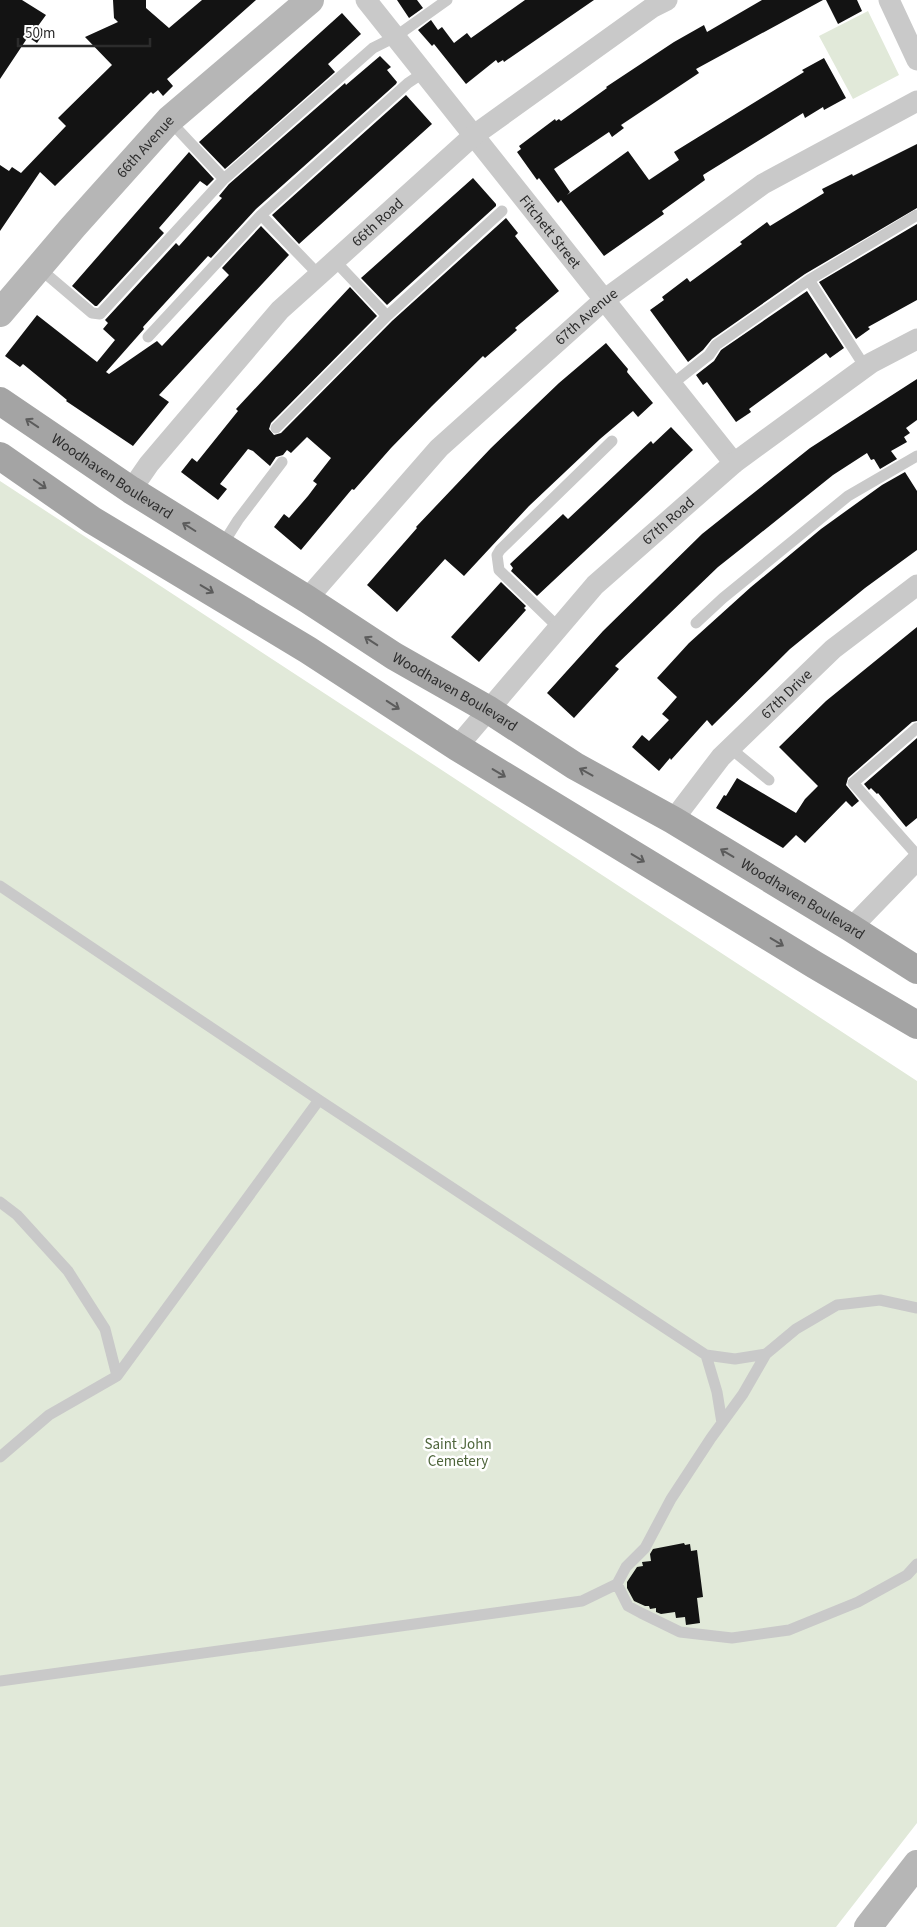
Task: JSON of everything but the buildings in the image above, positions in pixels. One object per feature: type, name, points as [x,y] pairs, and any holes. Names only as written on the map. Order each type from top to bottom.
[{"type":"main road","name":"Woodhaven Boulevard","points":[[0,401],[131,490],[307,598],[394,656],[489,710],[575,766],[673,820],[917,970]]},
{"type":"main road","points":[[0,456],[92,520],[308,650],[458,748],[917,1025]]},
{"type":"street","name":"66th Avenue","points":[[0,313],[73,227],[169,120],[310,0]]},
{"type":"street","name":"Fitchett Street","points":[[366,0],[734,464]]},
{"type":"street","name":"66th Road","points":[[131,490],[150,464],[280,310],[473,136],[653,7],[666,0]]},
{"type":"street","points":[[890,0],[917,60]]},
{"type":"street","name":"67th Avenue","points":[[307,598],[438,448],[604,300],[763,184],[917,101]]},
{"type":"street","name":"67th Road","points":[[458,748],[595,585],[734,464],[866,367],[917,339]]},
{"type":"street","name":"67th Drive","points":[[673,820],[721,756],[833,649],[917,585]]},
{"type":"street","points":[[851,928],[917,860]]},
{"type":"street","points":[[868,1927],[917,1864]]},
{"type":"lane","points":[[39,268],[92,313],[100,314],[224,179],[373,48],[395,37],[447,0]]},
{"type":"lane","points":[[148,337],[261,215],[408,84],[423,73]]},
{"type":"lane","points":[[169,120],[224,179]]},
{"type":"lane","points":[[276,428],[387,316],[502,211]]},
{"type":"lane","points":[[261,215],[319,275]]},
{"type":"lane","points":[[671,384],[709,355],[716,345],[809,280],[917,215]]},
{"type":"lane","points":[[335,261],[387,316]]},
{"type":"lane","points":[[809,280],[866,367]]},
{"type":"lane","points":[[559,628],[499,570],[497,555],[612,441]]},
{"type":"lane","points":[[696,623],[723,598],[848,496],[917,456]]},
{"type":"lane","points":[[221,546],[238,520],[282,462]]},
{"type":"lane","points":[[917,728],[853,783],[917,855]]},
{"type":"lane","points":[[730,748],[769,780]]},
{"type":"lane","points":[[0,886],[318,1100],[706,1355],[735,1359],[766,1354]]},
{"type":"lane","points":[[0,1458],[49,1415],[117,1376],[318,1100]]},
{"type":"lane","points":[[0,1202],[17,1215],[68,1271],[105,1329],[117,1376]]},
{"type":"lane","points":[[0,1681],[582,1601],[617,1584],[626,1567],[645,1548],[671,1498],[743,1394],[766,1354],[796,1329],[837,1305],[880,1300],[917,1308]]},
{"type":"lane","points":[[706,1355],[717,1392],[722,1422]]},
{"type":"lane","points":[[617,1584],[628,1606],[641,1614],[680,1632],[732,1638],[789,1630],[858,1602],[907,1575],[917,1564]]},
{"type":"green space","points":[[868,11],[899,75],[853,99],[819,36]]},
{"type":"green space","name":"Saint John Cemetery","points":[[0,481],[917,1081],[917,1823],[836,1927],[0,1927]]}]
